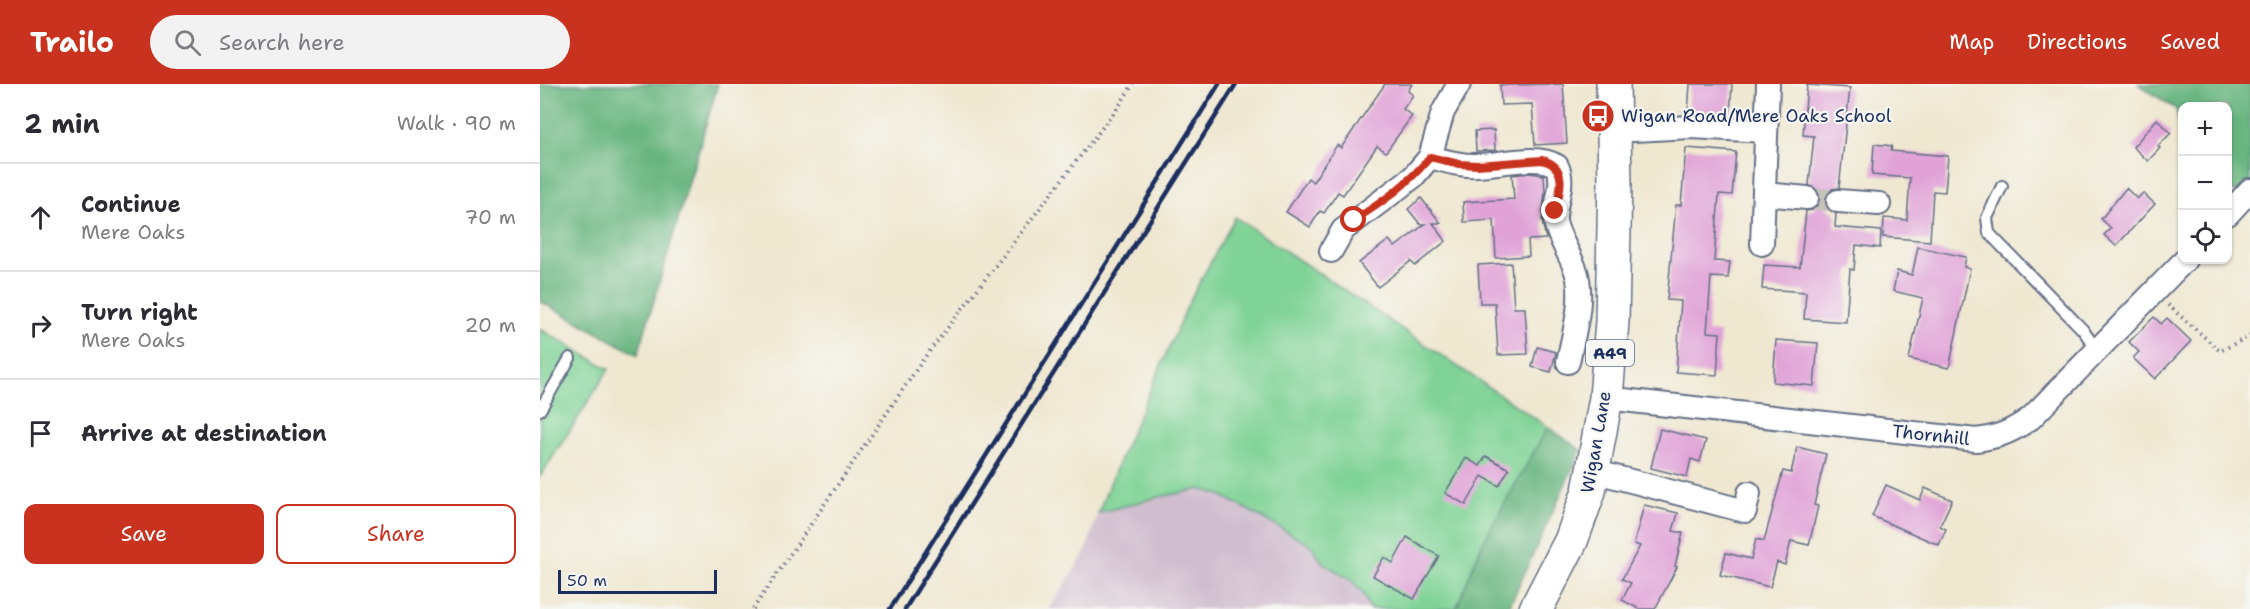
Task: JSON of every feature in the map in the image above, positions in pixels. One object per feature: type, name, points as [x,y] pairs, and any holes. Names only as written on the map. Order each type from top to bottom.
[{"type":"highway","name":"Wigan Lane","points":[[1536,609],[1571,541],[1589,490],[1606,398],[1612,309],[1615,130],[1613,84]]},
{"type":"street","points":[[1331,251],[1343,230],[1406,183],[1430,157],[1443,112],[1459,84]]},
{"type":"street","points":[[1762,244],[1768,84]]},
{"type":"street","points":[[1615,130],[1691,127],[1766,131]]},
{"type":"street","points":[[1430,157],[1459,164],[1477,165],[1542,160],[1557,166],[1560,172],[1560,183],[1555,211],[1556,228],[1577,274],[1578,289],[1577,314],[1568,362]]},
{"type":"street","points":[[2232,210],[2250,190]]},
{"type":"street","points":[[1764,194],[1807,198]]},
{"type":"street","points":[[1838,201],[1879,204]]},
{"type":"street","name":"Thornhill","points":[[1606,398],[1976,440],[1994,437],[2011,432],[2031,418],[2182,264]]},
{"type":"street","points":[[1593,471],[1745,511],[1749,492]]},
{"type":"lane","points":[[2002,186],[1987,218],[1989,233],[2083,330],[2097,350]]},
{"type":"lane","points":[[540,410],[570,358]]},
{"type":"path","points":[[753,609],[925,357],[1113,114],[1132,84]]},
{"type":"path","points":[[2154,292],[2220,351],[2250,336]]},
{"type":"shaded area","points":[[1200,489],[1221,495],[1311,545],[1322,562],[1352,581],[1363,594],[1370,609],[1049,609],[1086,551],[1098,513]]},
{"type":"green space","points":[[540,84],[718,84],[638,355],[540,301]]},
{"type":"green space","points":[[2138,84],[2250,84],[2250,200],[2232,190],[2232,102],[2178,102],[2178,117],[2176,109]]},
{"type":"green space","points":[[1235,217],[1548,427],[1483,542],[1456,609],[1370,609],[1363,594],[1352,581],[1322,562],[1311,545],[1221,495],[1200,489],[1098,513],[1189,302]]},
{"type":"green space","points":[[540,329],[609,369],[540,477]]},
{"type":"green space","points":[[1548,427],[1581,450],[1508,609],[1456,609],[1483,542]]},
{"type":"building","points":[[1385,84],[1412,84],[1408,91],[1413,95],[1403,109],[1412,116],[1386,152],[1377,146],[1343,195],[1338,192],[1324,213],[1320,211],[1310,227],[1286,212],[1308,178],[1313,182],[1337,145],[1341,148]]},
{"type":"building","points":[[1563,84],[1567,143],[1535,145],[1532,104],[1501,105],[1500,85]]},
{"type":"building","points":[[1690,84],[1732,84],[1730,116],[1688,114]]},
{"type":"building","points":[[1807,85],[1850,88],[1839,188],[1832,189],[1825,199],[1826,207],[1836,214],[1835,227],[1881,231],[1880,248],[1856,245],[1854,270],[1850,269],[1846,322],[1804,319],[1806,292],[1762,289],[1764,265],[1800,267],[1806,211],[1813,210],[1820,200],[1819,192],[1809,185],[1814,136],[1803,135]]},
{"type":"building","points":[[2157,119],[2171,133],[2148,161],[2133,147]]},
{"type":"building","points":[[1494,130],[1495,150],[1476,151],[1475,131]]},
{"type":"building","points":[[1874,144],[1892,146],[1891,151],[1948,156],[1945,192],[1933,191],[1930,241],[1883,237],[1884,218],[1907,220],[1910,178],[1872,175]]},
{"type":"building","points":[[1686,148],[1736,152],[1732,195],[1719,194],[1714,261],[1730,262],[1728,278],[1711,277],[1707,332],[1720,333],[1717,375],[1676,372],[1681,301],[1667,300],[1676,205],[1681,205]]},
{"type":"building","points":[[1529,173],[1544,175],[1542,220],[1546,239],[1528,240],[1529,256],[1496,258],[1494,220],[1464,222],[1463,202],[1514,199],[1512,175]]},
{"type":"building","points":[[2126,188],[2137,199],[2143,193],[2155,204],[2116,246],[2104,235],[2111,228],[2101,219]]},
{"type":"building","points":[[1421,198],[1441,223],[1433,223],[1446,241],[1415,266],[1411,261],[1378,287],[1359,263],[1389,240],[1395,247],[1425,224],[1420,224],[1408,209]]},
{"type":"building","points":[[1918,247],[1966,257],[1964,267],[1970,269],[1949,368],[1909,359],[1923,298],[1893,291],[1897,271],[1912,275]]},
{"type":"building","points":[[1511,263],[1514,308],[1525,308],[1528,354],[1498,355],[1495,303],[1480,303],[1478,265]]},
{"type":"building","points":[[2154,317],[2161,324],[2167,318],[2191,341],[2155,379],[2133,358],[2139,352],[2129,342]]},
{"type":"building","points":[[1776,340],[1818,343],[1814,386],[1773,382]]},
{"type":"building","points":[[1537,347],[1556,352],[1551,372],[1532,367]]},
{"type":"building","points":[[1660,429],[1706,440],[1700,462],[1691,459],[1687,477],[1651,468]]},
{"type":"building","points":[[1797,447],[1826,454],[1814,505],[1818,506],[1809,545],[1791,541],[1785,565],[1777,562],[1770,587],[1720,575],[1726,553],[1751,559],[1756,539],[1764,541],[1783,471],[1791,473]]},
{"type":"building","points":[[1486,456],[1509,469],[1499,486],[1482,476],[1466,505],[1445,493],[1466,458],[1480,466]]},
{"type":"building","points":[[1886,485],[1920,500],[1925,488],[1952,500],[1940,526],[1946,529],[1939,545],[1872,516]]},
{"type":"building","points":[[1644,505],[1678,513],[1673,531],[1683,533],[1675,566],[1677,567],[1655,609],[1639,609],[1622,600],[1631,583],[1622,579],[1640,546],[1634,544]]},
{"type":"building","points":[[1407,537],[1439,556],[1414,599],[1373,576],[1384,557],[1393,563]]},
{"type":"tunnel","points":[[1807,198],[1838,201]]},
{"type":"railway","points":[[890,609],[1219,84]]},
{"type":"railway","points":[[905,609],[1236,84]]},
{"type":"place","name":"Wigan Road/Mere Oaks School","points":[[1598,116]]},
{"type":"route","points":[[1354,220],[1392,195],[1413,177],[1430,157],[1459,164],[1477,165],[1542,160],[1550,162],[1557,166],[1560,172],[1555,211]]}]
